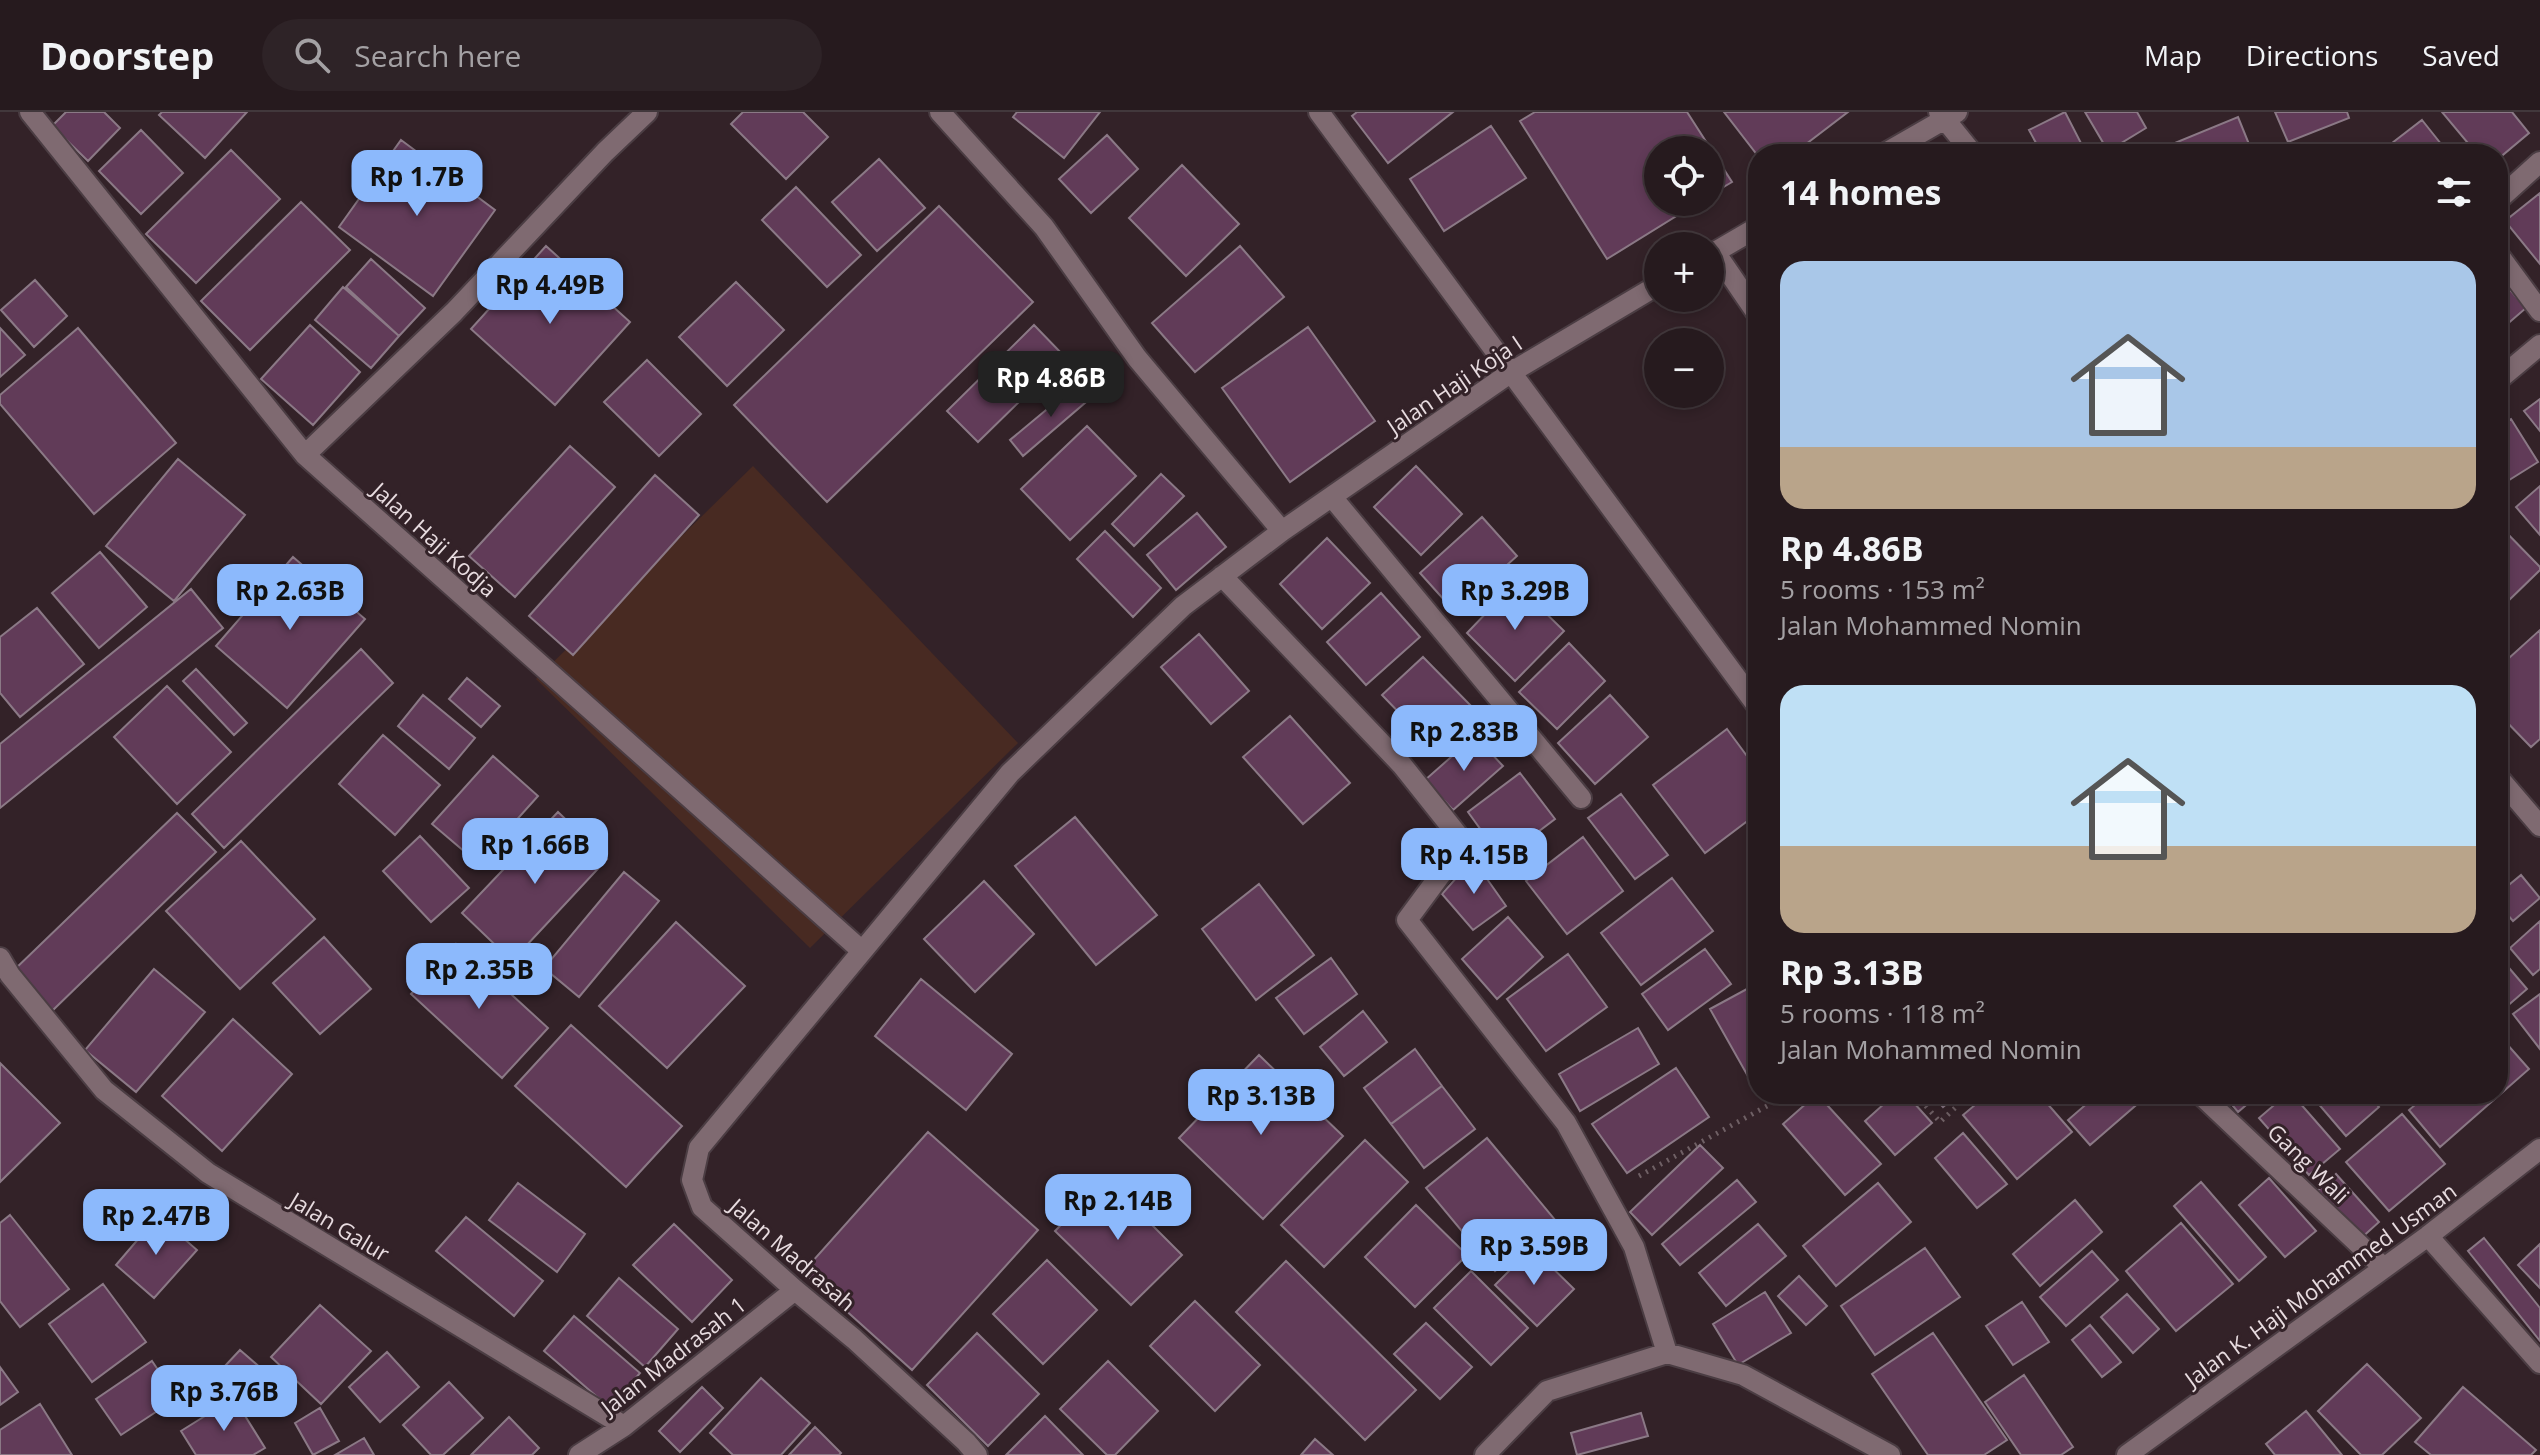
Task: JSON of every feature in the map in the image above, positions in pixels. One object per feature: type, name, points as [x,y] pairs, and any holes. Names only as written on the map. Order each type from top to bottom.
[{"type":"street","name":"Jalan Haji Kodja","points":[[30,112],[305,455],[862,951]]},
{"type":"street","points":[[305,455],[454,312],[605,152],[647,112]]},
{"type":"street","points":[[940,112],[1044,227],[1137,358],[1282,531]]},
{"type":"street","points":[[1319,112],[1748,694]]},
{"type":"street","points":[[1900,144],[1947,114],[1966,144]]},
{"type":"street","points":[[2508,191],[2540,162]]},
{"type":"street","points":[[1724,246],[1748,233]]},
{"type":"street","points":[[2508,268],[2540,311]]},
{"type":"street","points":[[1724,269],[1748,302]]},
{"type":"street","name":"Jalan Haji Koja I","points":[[1222,576],[1510,373],[1644,293]]},
{"type":"street","points":[[2508,372],[2540,345]]},
{"type":"street","points":[[1332,497],[1581,798]]},
{"type":"street","points":[[1222,576],[1402,765],[1464,843],[1407,920],[1566,1123],[1634,1247],[1667,1353]]},
{"type":"street","name":"Jalan Madrasah","points":[[977,1455],[854,1339],[702,1207],[692,1180],[699,1148],[1010,773],[1183,606],[1222,576]]},
{"type":"street","points":[[2508,789],[2540,826]]},
{"type":"street","name":"Jalan Galur","points":[[3,972],[104,1090],[208,1173],[624,1426]]},
{"type":"street","name":"Gang Wali","points":[[2211,1104],[2384,1268]]},
{"type":"street","name":"Jalan K. Haji Mohammed Usman","points":[[2127,1455],[2428,1236],[2540,1149]]},
{"type":"street","points":[[2428,1236],[2540,1363]]},
{"type":"street","name":"Jalan Madrasah 1","points":[[579,1455],[624,1426],[795,1290]]},
{"type":"street","points":[[1485,1455],[1547,1391],[1667,1353],[1743,1375],[1890,1455]]},
{"type":"path","points":[[1605,1195],[1771,1104]]},
{"type":"path","points":[[1924,1104],[1940,1122],[1959,1104]]},
{"type":"shaded area","points":[[753,466],[1018,743],[810,948],[536,679]]},
{"type":"building","points":[[66,112],[104,112],[120,128],[88,161],[52,126]]},
{"type":"building","points":[[162,112],[247,112],[205,158],[159,115]]},
{"type":"building","points":[[743,112],[803,112],[828,137],[786,179],[731,124]]},
{"type":"building","points":[[1017,112],[1100,112],[1064,158],[1013,117]]},
{"type":"building","points":[[1357,112],[1453,112],[1388,163],[1352,116]]},
{"type":"building","points":[[1535,112],[1687,112],[1702,136],[1644,136],[1644,216],[1676,216],[1651,232],[1644,232],[1644,236],[1607,259],[1520,121]]},
{"type":"building","points":[[1724,112],[1848,112],[1806,144],[1749,144]]},
{"type":"building","points":[[2065,112],[2081,144],[2037,144],[2029,130]]},
{"type":"building","points":[[2085,112],[2137,112],[2146,128],[2120,144],[2104,144]]},
{"type":"building","points":[[2275,112],[2347,112],[2349,118],[2288,142]]},
{"type":"building","points":[[2442,112],[2512,112],[2529,133],[2508,151],[2508,144],[2469,144]]},
{"type":"building","points":[[2238,117],[2249,144],[2172,144]]},
{"type":"building","points":[[2422,120],[2441,144],[2391,144]]},
{"type":"building","points":[[1491,126],[1526,178],[1444,231],[1410,179]]},
{"type":"building","points":[[141,130],[183,173],[141,214],[99,171]]},
{"type":"building","points":[[1107,135],[1138,169],[1091,213],[1059,179]]},
{"type":"building","points":[[401,140],[495,210],[433,296],[339,227]]},
{"type":"building","points":[[231,150],[280,199],[196,283],[146,234]]},
{"type":"building","points":[[879,159],[925,208],[877,251],[832,202]]},
{"type":"building","points":[[1182,165],[1239,224],[1186,276],[1129,218]]},
{"type":"building","points":[[1724,170],[1732,182],[1724,187]]},
{"type":"building","points":[[796,187],[861,255],[827,287],[762,220]]},
{"type":"building","points":[[2540,193],[2540,264],[2508,225],[2508,219]]},
{"type":"building","points":[[301,202],[350,250],[250,350],[201,301]]},
{"type":"building","points":[[939,206],[1033,302],[827,502],[734,405]]},
{"type":"building","points":[[546,246],[630,322],[555,405],[471,329]]},
{"type":"building","points":[[1240,246],[1284,297],[1195,372],[1152,323]]},
{"type":"building","points":[[371,259],[425,308],[399,336],[346,287]]},
{"type":"building","points":[[35,280],[67,316],[34,347],[1,310]]},
{"type":"building","points":[[736,282],[784,330],[727,386],[679,337]]},
{"type":"building","points":[[343,287],[399,336],[371,368],[315,320]]},
{"type":"building","points":[[2508,287],[2526,308],[2508,323]]},
{"type":"building","points":[[310,325],[360,372],[313,425],[261,379]]},
{"type":"building","points":[[1034,325],[1065,357],[978,442],[947,411]]},
{"type":"building","points":[[1308,327],[1375,421],[1290,482],[1222,388]]},
{"type":"building","points":[[0,328],[25,355],[0,377]]},
{"type":"building","points":[[78,328],[176,443],[94,514],[0,404],[0,395]]},
{"type":"building","points":[[647,360],[701,414],[659,456],[604,402]]},
{"type":"building","points":[[1081,381],[1093,396],[1023,456],[1010,440]]},
{"type":"building","points":[[2540,399],[2540,431],[2524,411]]},
{"type":"building","points":[[2511,419],[2538,462],[2508,481],[2508,421]]},
{"type":"building","points":[[1087,426],[1136,476],[1070,540],[1021,489]]},
{"type":"building","points":[[570,446],[615,487],[515,597],[469,556]]},
{"type":"building","points":[[178,459],[245,515],[174,601],[106,546]]},
{"type":"building","points":[[1416,466],[1462,514],[1421,555],[1374,507]]},
{"type":"building","points":[[1161,474],[1184,496],[1134,546],[1112,524]]},
{"type":"building","points":[[655,475],[699,515],[573,655],[529,616]]},
{"type":"building","points":[[2540,486],[2540,535],[2516,507]]},
{"type":"building","points":[[1197,513],[1226,547],[1176,590],[1147,555]]},
{"type":"building","points":[[1482,517],[1517,556],[1455,612],[1420,573]]},
{"type":"building","points":[[1105,531],[1161,588],[1133,617],[1077,559]]},
{"type":"building","points":[[2508,534],[2540,567],[2508,601]]},
{"type":"building","points":[[1327,538],[1370,583],[1322,629],[1280,584]]},
{"type":"building","points":[[100,552],[147,607],[99,648],[52,593]]},
{"type":"building","points":[[293,557],[365,619],[287,708],[216,646]]},
{"type":"building","points":[[1515,583],[1564,631],[1515,681],[1467,633]]},
{"type":"building","points":[[191,589],[223,628],[0,808],[0,744]]},
{"type":"building","points":[[1381,593],[1420,637],[1366,685],[1327,642]]},
{"type":"building","points":[[37,608],[84,664],[20,717],[0,693],[0,637]]},
{"type":"building","points":[[2540,630],[2540,739],[2531,747],[2508,723],[2508,659]]},
{"type":"building","points":[[1199,634],[1249,691],[1211,724],[1161,667]]},
{"type":"building","points":[[1569,643],[1605,681],[1557,729],[1519,692]]},
{"type":"building","points":[[361,649],[393,683],[224,848],[192,814]]},
{"type":"building","points":[[1423,657],[1477,712],[1436,751],[1382,695]]},
{"type":"building","points":[[196,669],[247,723],[234,735],[183,681]]},
{"type":"building","points":[[467,678],[500,706],[481,727],[449,699]]},
{"type":"building","points":[[167,686],[231,752],[177,804],[114,737]]},
{"type":"building","points":[[423,695],[475,738],[449,769],[398,726]]},
{"type":"building","points":[[1610,695],[1648,737],[1595,784],[1558,743]]},
{"type":"building","points":[[1290,716],[1350,783],[1303,824],[1243,757]]},
{"type":"building","points":[[1727,729],[1748,757],[1748,821],[1705,853],[1653,785]]},
{"type":"building","points":[[383,735],[440,785],[395,835],[339,784]]},
{"type":"building","points":[[1475,736],[1503,766],[1453,810],[1425,780]]},
{"type":"building","points":[[493,756],[538,796],[478,863],[432,824]]},
{"type":"building","points":[[1520,773],[1555,819],[1502,859],[1468,812]]},
{"type":"building","points":[[1621,794],[1668,855],[1635,879],[1588,818]]},
{"type":"building","points":[[558,812],[607,859],[512,961],[462,913]]},
{"type":"building","points":[[177,813],[216,852],[52,1011],[13,971]]},
{"type":"building","points":[[1075,817],[1157,915],[1096,965],[1015,866]]},
{"type":"building","points":[[420,836],[469,888],[431,922],[383,871]]},
{"type":"building","points":[[1583,837],[1623,891],[1567,934],[1526,881]]},
{"type":"building","points":[[241,841],[315,919],[240,989],[166,911]]},
{"type":"building","points":[[1473,859],[1506,906],[1473,930],[1442,894]]},
{"type":"building","points":[[624,872],[659,901],[579,997],[544,968]]},
{"type":"building","points":[[2521,875],[2540,898],[2513,921],[2508,915],[2508,886]]},
{"type":"building","points":[[1672,878],[1713,931],[1641,985],[1601,933]]},
{"type":"building","points":[[984,881],[1034,934],[975,992],[924,939]]},
{"type":"building","points":[[1259,884],[1314,955],[1256,1000],[1202,929]]},
{"type":"building","points":[[1508,917],[1543,957],[1497,999],[1462,959]]},
{"type":"building","points":[[2540,921],[2540,969],[2533,975],[2510,948]]},
{"type":"building","points":[[676,922],[745,986],[667,1068],[599,1006]]},
{"type":"building","points":[[324,937],[371,989],[320,1034],[273,983]]},
{"type":"building","points":[[456,944],[548,1028],[502,1078],[411,994]]},
{"type":"building","points":[[1705,949],[1731,984],[1668,1030],[1642,994]]},
{"type":"building","points":[[1568,954],[1607,1007],[1546,1051],[1507,999]]},
{"type":"building","points":[[1331,958],[1357,994],[1304,1034],[1276,998]]},
{"type":"building","points":[[2508,967],[2527,989],[2508,1005]]},
{"type":"building","points":[[154,969],[205,1012],[136,1092],[85,1050]]},
{"type":"building","points":[[921,979],[1012,1054],[966,1110],[875,1036]]},
{"type":"building","points":[[1748,988],[1748,1076],[1710,1009]]},
{"type":"building","points":[[2540,994],[2540,1049],[2513,1014]]},
{"type":"building","points":[[1363,1011],[1387,1042],[1344,1076],[1320,1047]]},
{"type":"building","points":[[233,1019],[292,1074],[222,1151],[162,1096]]},
{"type":"building","points":[[571,1025],[682,1126],[626,1187],[515,1086]]},
{"type":"building","points":[[1638,1028],[1659,1064],[1580,1111],[1559,1074]]},
{"type":"building","points":[[2508,1045],[2529,1069],[2508,1087]]},
{"type":"building","points":[[1415,1049],[1442,1086],[1391,1124],[1364,1088]]},
{"type":"building","points":[[1259,1055],[1343,1136],[1263,1219],[1179,1138]]},
{"type":"building","points":[[0,1063],[60,1123],[0,1182]]},
{"type":"building","points":[[1676,1068],[1709,1117],[1627,1173],[1592,1124]]},
{"type":"building","points":[[1442,1086],[1475,1129],[1424,1168],[1391,1124]]},
{"type":"building","points":[[1806,1104],[1826,1104],[1881,1164],[1845,1195],[1783,1124]]},
{"type":"building","points":[[1884,1104],[1915,1104],[1932,1123],[1895,1155],[1865,1121]]},
{"type":"building","points":[[1976,1104],[2048,1104],[2072,1132],[2017,1179],[1963,1115]]},
{"type":"building","points":[[2086,1104],[2137,1104],[2090,1145],[2068,1120]]},
{"type":"building","points":[[2231,1104],[2247,1104],[2238,1112]]},
{"type":"building","points":[[2275,1104],[2301,1104],[2340,1149],[2309,1175],[2259,1118]]},
{"type":"building","points":[[2319,1104],[2376,1104],[2379,1107],[2346,1136]]},
{"type":"building","points":[[2416,1104],[2489,1104],[2440,1147],[2409,1110]]},
{"type":"building","points":[[2402,1114],[2445,1164],[2389,1211],[2346,1162]]},
{"type":"building","points":[[928,1132],[1038,1230],[912,1370],[803,1272]]},
{"type":"building","points":[[1963,1133],[2007,1184],[1977,1208],[1935,1158]]},
{"type":"building","points":[[1487,1138],[1556,1221],[1495,1271],[1426,1188]]},
{"type":"building","points":[[1365,1140],[1408,1182],[1324,1267],[1281,1225]]},
{"type":"building","points":[[1700,1145],[1723,1168],[1652,1235],[1630,1212]]},
{"type":"building","points":[[2336,1174],[2379,1222],[2359,1240],[2317,1191]]},
{"type":"building","points":[[2269,1178],[2316,1231],[2285,1257],[2239,1205]]},
{"type":"building","points":[[1106,1179],[1182,1255],[1131,1305],[1055,1231]]},
{"type":"building","points":[[1737,1180],[1756,1202],[1680,1265],[1662,1244]]},
{"type":"building","points":[[2201,1182],[2266,1257],[2239,1281],[2174,1206]]},
{"type":"building","points":[[518,1183],[585,1234],[557,1272],[489,1220]]},
{"type":"building","points":[[1878,1183],[1911,1222],[1836,1286],[1803,1246]]},
{"type":"building","points":[[2075,1200],[2102,1232],[2040,1286],[2013,1254]]},
{"type":"building","points":[[1416,1205],[1467,1255],[1415,1307],[1365,1257]]},
{"type":"building","points":[[10,1215],[69,1289],[20,1327],[0,1301],[0,1223]]},
{"type":"building","points":[[158,1216],[197,1250],[154,1298],[116,1265]]},
{"type":"building","points":[[466,1217],[543,1281],[514,1316],[436,1251]]},
{"type":"building","points":[[2181,1223],[2233,1284],[2176,1331],[2126,1271]]},
{"type":"building","points":[[674,1224],[732,1280],[692,1322],[633,1265]]},
{"type":"building","points":[[1758,1224],[1786,1256],[1726,1306],[1699,1273]]},
{"type":"building","points":[[2484,1238],[2540,1308],[2540,1341],[2468,1251]]},
{"type":"building","points":[[2540,1244],[2540,1288],[2518,1265]]},
{"type":"building","points":[[1532,1248],[1574,1289],[1537,1326],[1495,1285]]},
{"type":"building","points":[[1925,1248],[1960,1297],[1875,1355],[1841,1306]]},
{"type":"building","points":[[2092,1251],[2118,1280],[2066,1326],[2040,1297]]},
{"type":"building","points":[[1047,1260],[1097,1310],[1043,1364],[993,1314]]},
{"type":"building","points":[[1286,1261],[1416,1390],[1365,1440],[1236,1312]]},
{"type":"building","points":[[1471,1271],[1528,1328],[1491,1365],[1434,1308]]},
{"type":"building","points":[[1799,1276],[1827,1306],[1806,1325],[1778,1296]]},
{"type":"building","points":[[619,1278],[678,1329],[645,1367],[587,1316]]},
{"type":"building","points":[[103,1284],[146,1342],[92,1382],[49,1324]]},
{"type":"building","points":[[1765,1292],[1791,1333],[1738,1365],[1713,1324]]},
{"type":"building","points":[[2127,1294],[2159,1329],[2133,1353],[2101,1317]]},
{"type":"building","points":[[1195,1301],[1260,1365],[1215,1411],[1150,1346]]},
{"type":"building","points":[[2022,1302],[2049,1342],[2013,1365],[1986,1326]]},
{"type":"building","points":[[320,1305],[371,1351],[321,1404],[271,1357]]},
{"type":"building","points":[[574,1316],[640,1373],[610,1408],[544,1351]]},
{"type":"building","points":[[1426,1323],[1472,1367],[1440,1399],[1394,1354]]},
{"type":"building","points":[[2090,1325],[2121,1362],[2102,1377],[2072,1340]]},
{"type":"building","points":[[977,1333],[1039,1394],[988,1446],[927,1385]]},
{"type":"building","points":[[1933,1333],[2007,1440],[1984,1455],[1928,1455],[1872,1374]]},
{"type":"building","points":[[240,1350],[294,1397],[280,1413],[225,1366]]},
{"type":"building","points":[[387,1352],[419,1387],[380,1422],[349,1387]]},
{"type":"building","points":[[152,1361],[177,1398],[121,1435],[96,1399]]},
{"type":"building","points":[[1108,1361],[1158,1411],[1115,1455],[1107,1455],[1060,1409]]},
{"type":"building","points":[[2367,1364],[2421,1418],[2382,1455],[2361,1455],[2318,1411]]},
{"type":"building","points":[[0,1367],[18,1392],[0,1405]]},
{"type":"building","points":[[2024,1375],[2073,1447],[2061,1455],[2021,1455],[1985,1402]]},
{"type":"building","points":[[761,1378],[810,1423],[781,1455],[733,1455],[710,1433]]},
{"type":"building","points":[[449,1382],[483,1418],[443,1455],[431,1455],[403,1425]]},
{"type":"building","points":[[702,1387],[723,1408],[680,1452],[659,1431]]},
{"type":"building","points":[[2463,1387],[2536,1450],[2531,1455],[2431,1455],[2415,1442]]},
{"type":"building","points":[[234,1398],[265,1448],[253,1455],[196,1455],[181,1431]]},
{"type":"building","points":[[40,1404],[72,1455],[0,1455],[0,1430]]},
{"type":"building","points":[[320,1408],[339,1441],[313,1455],[295,1423]]},
{"type":"building","points":[[2306,1411],[2342,1455],[2275,1455],[2266,1444]]},
{"type":"building","points":[[1641,1413],[1648,1436],[1577,1455],[1571,1433]]},
{"type":"building","points":[[1045,1416],[1083,1455],[1006,1455]]},
{"type":"building","points":[[509,1417],[539,1448],[532,1455],[471,1455]]},
{"type":"building","points":[[815,1427],[841,1453],[789,1455]]},
{"type":"building","points":[[364,1438],[374,1455],[335,1455]]},
{"type":"building","points":[[1315,1439],[1333,1455],[1301,1455]]}]
